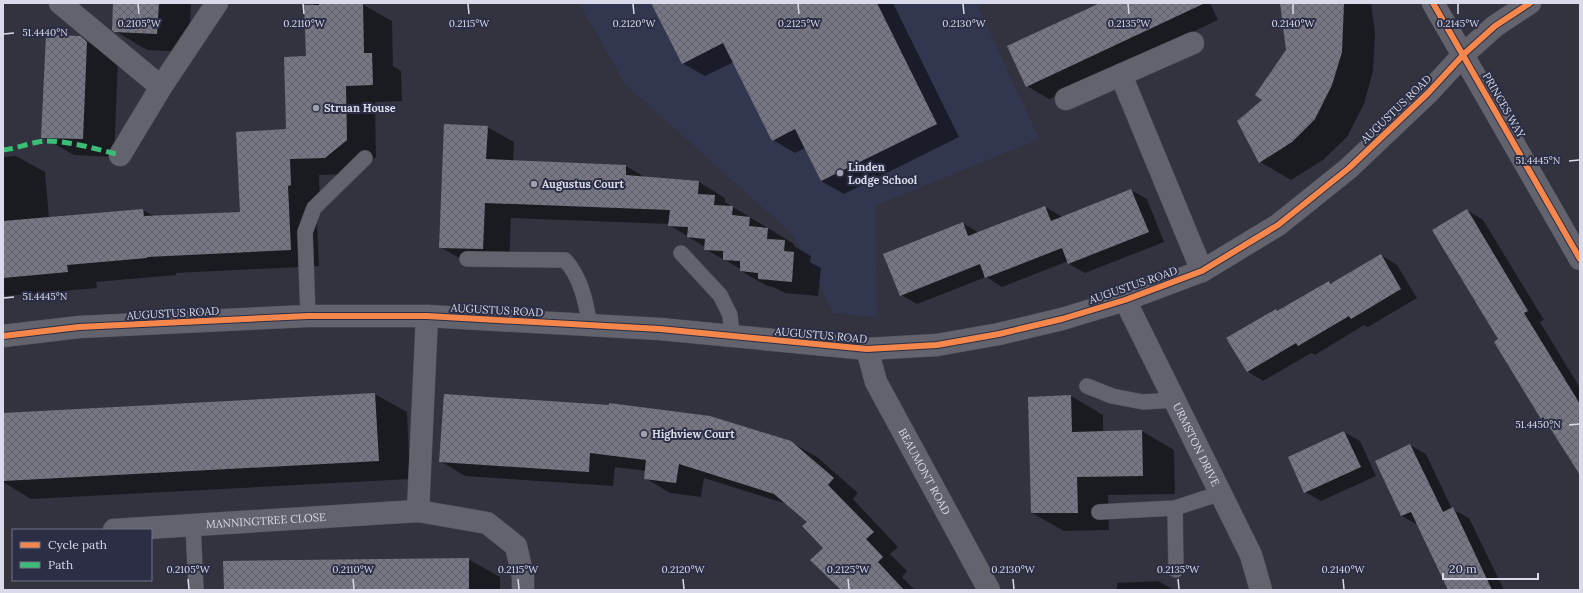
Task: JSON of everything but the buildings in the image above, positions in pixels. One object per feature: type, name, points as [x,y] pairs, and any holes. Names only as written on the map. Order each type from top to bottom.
[{"type":"street","points":[[60,3],[161,87]]},
{"type":"street","points":[[120,155],[161,87],[217,3]]},
{"type":"street","name":"PRINCES WAY","points":[[1433,3],[1464,54],[1580,259]]},
{"type":"street","name":"AUGUSTUS ROAD","points":[[3,336],[79,327],[308,316],[427,316],[660,329],[867,350],[938,345],[998,334],[1062,319],[1125,300],[1202,271],[1278,225],[1349,168],[1428,93],[1464,54],[1495,26],[1530,3]]},
{"type":"street","points":[[1066,99],[1193,43]]},
{"type":"street","points":[[1121,75],[1202,271]]},
{"type":"street","name":"URMSTON DRIVE","points":[[1125,300],[1251,555],[1261,590]]},
{"type":"street","points":[[418,511],[427,316]]},
{"type":"street","name":"BEAUMONT ROAD","points":[[867,350],[876,382],[989,590]]},
{"type":"street","name":"MANNINGTREE CLOSE","points":[[130,529],[418,511],[487,523],[516,546],[523,577],[523,590]]},
{"type":"lane","points":[[308,316],[305,232],[314,208],[365,158]]},
{"type":"lane","points":[[681,253],[720,295],[730,316],[732,336]]},
{"type":"lane","points":[[467,259],[565,260],[573,268],[586,303],[590,325]]},
{"type":"lane","points":[[1087,386],[1112,396],[1143,402],[1175,400]]},
{"type":"lane","points":[[1099,512],[1175,508],[1221,493]]},
{"type":"lane","points":[[1175,508],[1176,570]]},
{"type":"lane","points":[[193,525],[196,590]]},
{"type":"shaded area","name":"Linden Lodge School","points":[[579,3],[984,3],[978,6],[1039,139],[875,206],[877,317],[832,313],[813,270],[791,233],[625,84]]},
{"type":"marked path","points":[[3,150],[42,141],[55,141],[120,155]]},
{"type":"cycle path","points":[[1433,3],[1580,259]]},
{"type":"cycle path","points":[[3,336],[79,327],[308,316],[427,316],[660,329],[867,349],[937,345],[999,334],[1062,319],[1125,300],[1202,271],[1278,225],[1349,168],[1428,93],[1464,54],[1495,26],[1530,3]]},
{"type":"place","name":"Struan House","points":[[316,108]]},
{"type":"place","name":"Linden Lodge School","points":[[840,173]]},
{"type":"place","name":"Augustus Court","points":[[534,184]]},
{"type":"place","name":"Highview Court","points":[[644,434]]}]
